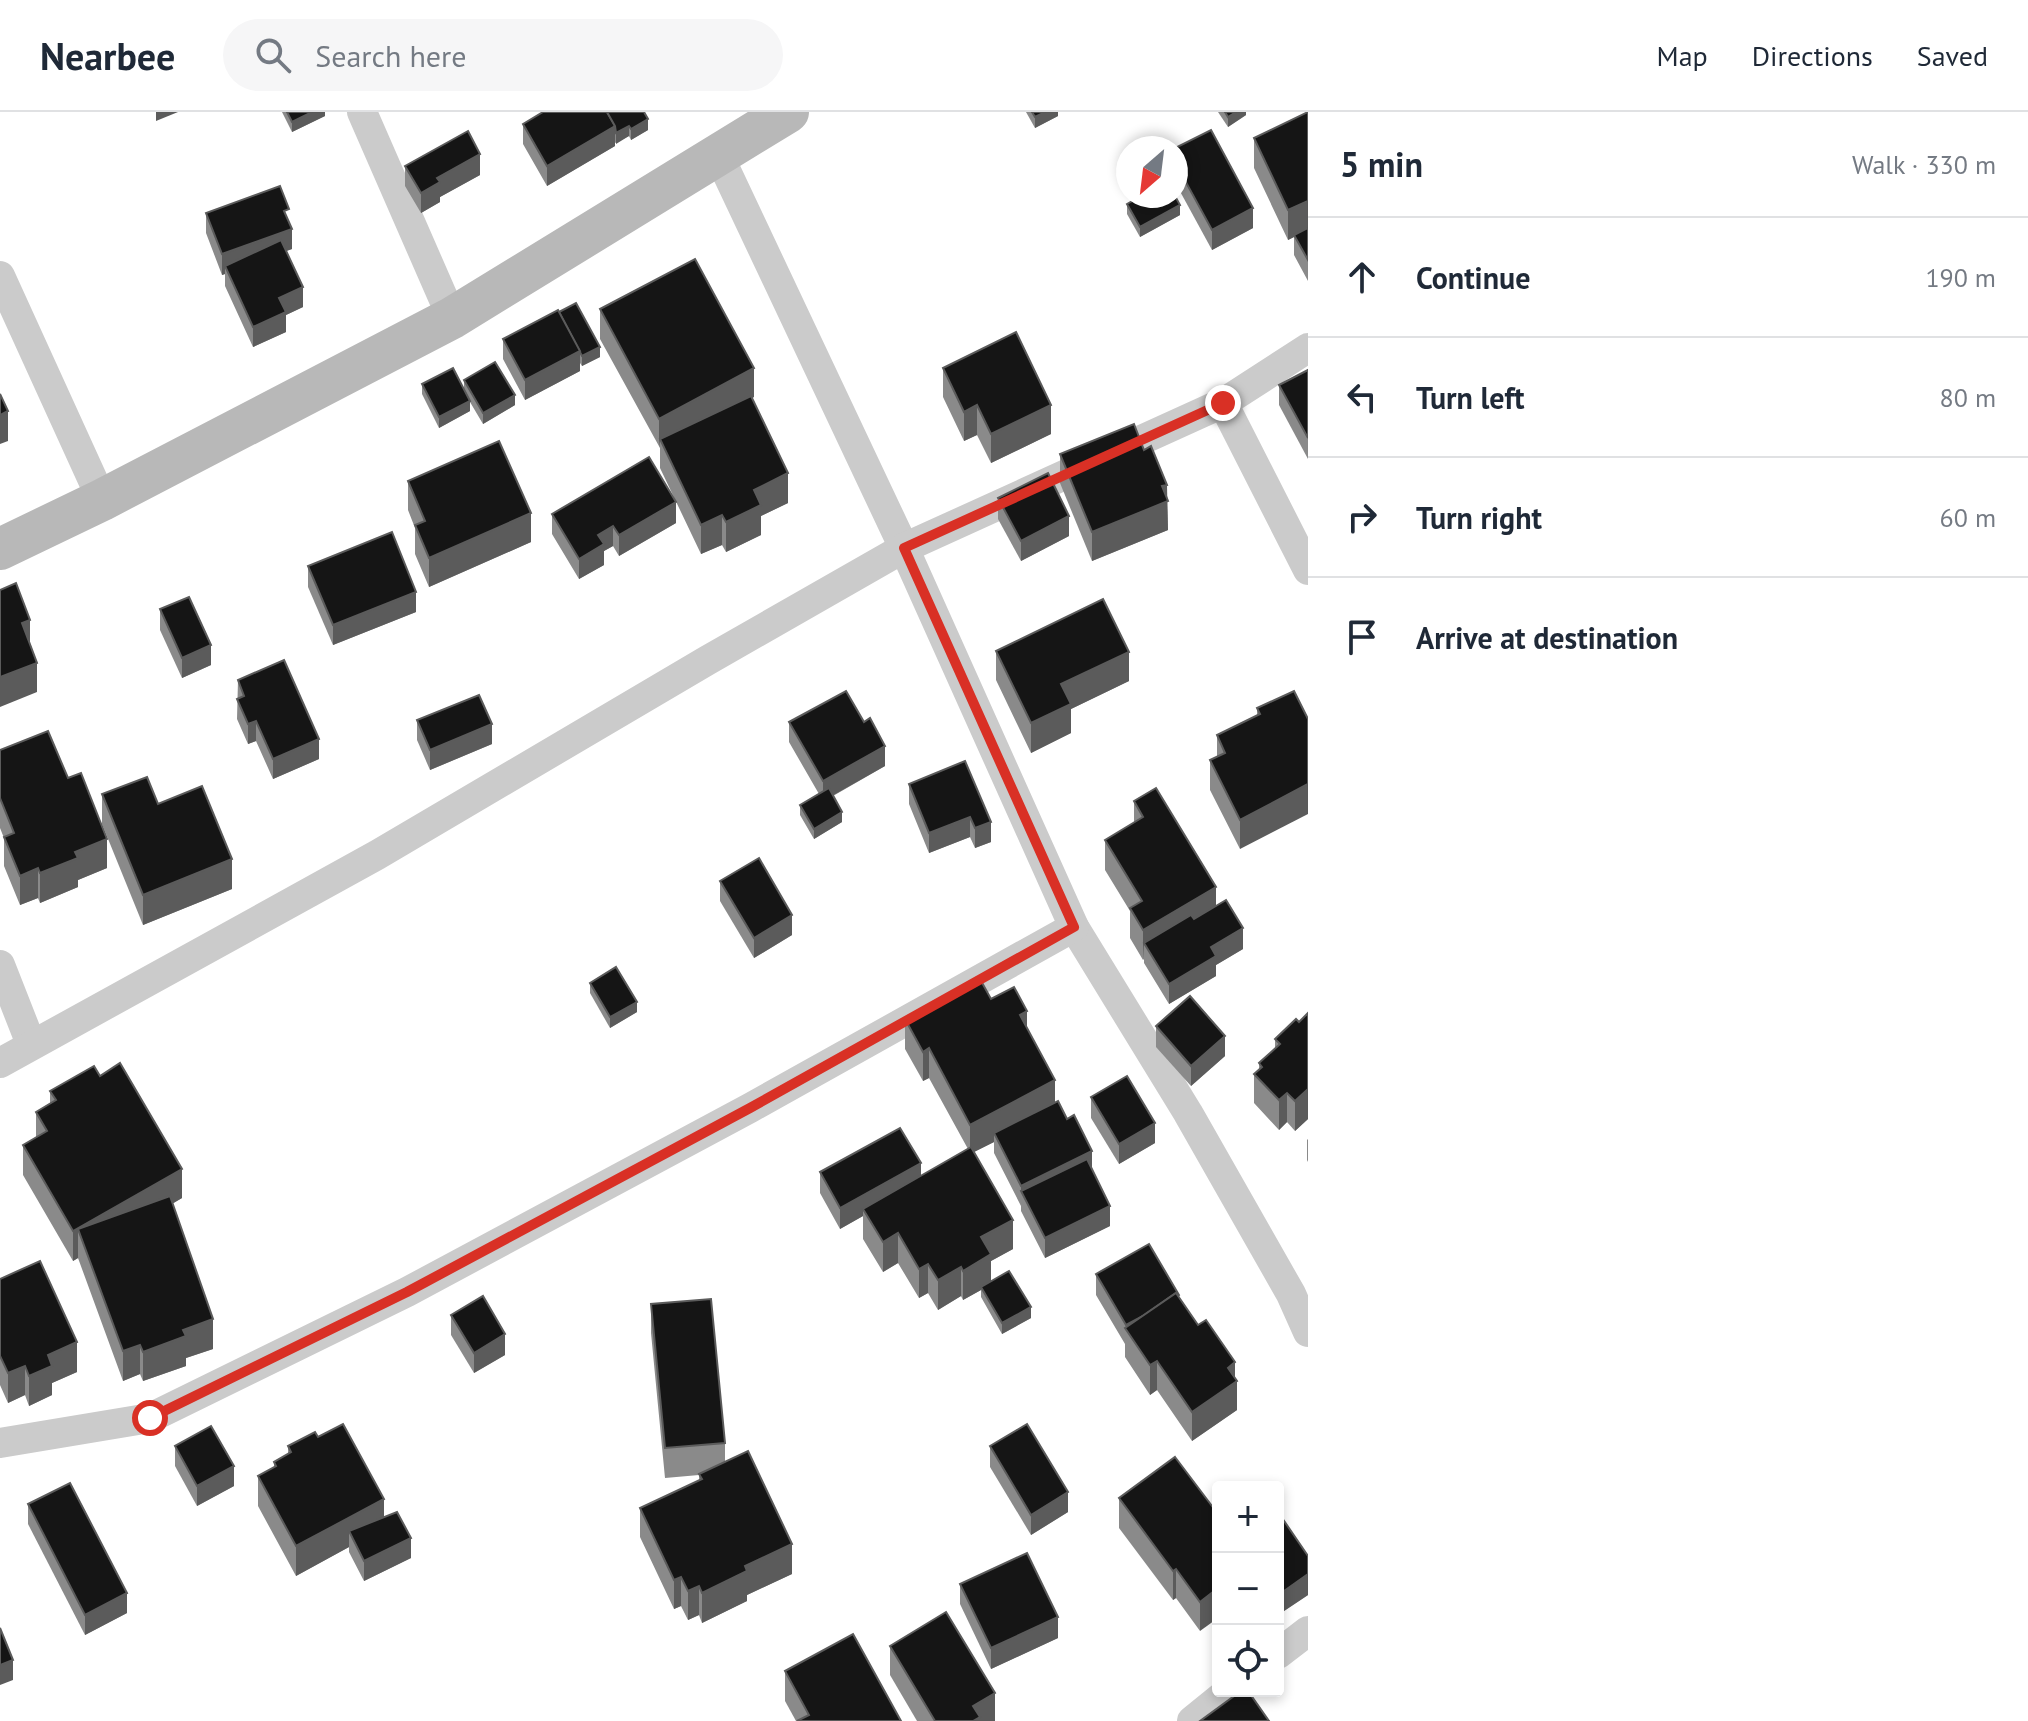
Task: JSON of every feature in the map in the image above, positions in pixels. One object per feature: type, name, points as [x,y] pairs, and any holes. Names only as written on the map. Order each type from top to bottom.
[{"type":"main road","points":[[0,549],[102,500],[452,318],[788,112]]},
{"type":"street","points":[[362,112],[452,318]]},
{"type":"street","points":[[718,154],[904,548],[1074,927],[1188,1113],[1291,1294],[1308,1332]]},
{"type":"street","points":[[0,276],[102,500]]},
{"type":"street","points":[[0,1063],[377,855],[904,548],[1223,403],[1308,348]]},
{"type":"street","points":[[1223,403],[1308,570]]},
{"type":"street","points":[[0,1443],[150,1418],[421,1284],[750,1108],[1074,927]]},
{"type":"street","points":[[0,965],[31,1044]]},
{"type":"street","points":[[1284,1649],[1308,1631]]},
{"type":"street","points":[[1192,1721],[1222,1697]]},
{"type":"building","points":[[287,112],[312,112],[292,122]]},
{"type":"building","points":[[543,112],[607,112],[615,126],[547,166],[523,124]]},
{"type":"building","points":[[607,112],[644,112],[648,119],[616,133]]},
{"type":"building","points":[[1308,112],[1308,201],[1288,210],[1254,138]]},
{"type":"building","points":[[1211,130],[1253,208],[1212,230],[1188,186],[1188,142]]},
{"type":"building","points":[[468,131],[480,154],[437,178],[440,182],[421,193],[405,166]]},
{"type":"building","points":[[280,186],[289,209],[284,211],[292,229],[222,254],[206,213]]},
{"type":"building","points":[[1129,208],[1175,208],[1140,227]]},
{"type":"building","points":[[1308,228],[1308,260],[1294,235]]},
{"type":"building","points":[[281,240],[303,287],[279,298],[286,312],[253,327],[225,266]]},
{"type":"building","points":[[695,259],[754,368],[659,419],[600,309]]},
{"type":"building","points":[[576,303],[600,347],[582,356],[559,312]]},
{"type":"building","points":[[558,310],[580,351],[525,380],[503,339]]},
{"type":"building","points":[[1016,332],[1051,405],[991,434],[977,405],[964,412],[943,368]]},
{"type":"building","points":[[495,362],[515,395],[483,413],[464,380]]},
{"type":"building","points":[[453,368],[470,401],[439,417],[422,384]]},
{"type":"building","points":[[1308,370],[1308,438],[1279,385]]},
{"type":"building","points":[[0,394],[8,411],[0,415]]},
{"type":"building","points":[[751,396],[788,473],[754,490],[761,505],[726,522],[722,515],[701,525],[660,439]]},
{"type":"building","points":[[1134,424],[1144,450],[1151,446],[1167,485],[1162,486],[1168,501],[1092,532],[1060,454]]},
{"type":"building","points":[[499,441],[531,513],[429,558],[415,525],[425,521],[408,481]]},
{"type":"building","points":[[649,457],[676,502],[619,535],[613,526],[598,535],[604,544],[579,559],[552,514]]},
{"type":"building","points":[[1048,473],[1069,516],[1021,541],[998,498]]},
{"type":"building","points":[[392,532],[416,592],[333,625],[308,566]]},
{"type":"building","points":[[16,583],[30,620],[22,623],[37,663],[0,677],[0,590]]},
{"type":"building","points":[[189,597],[211,645],[182,658],[160,609]]},
{"type":"building","points":[[1103,599],[1129,652],[1061,684],[1071,704],[1031,723],[996,651]]},
{"type":"building","points":[[284,660],[319,739],[273,759],[256,721],[248,724],[237,699],[244,696],[238,680]]},
{"type":"building","points":[[846,691],[864,722],[870,718],[885,746],[823,781],[789,722]]},
{"type":"building","points":[[1294,691],[1308,719],[1308,784],[1240,820],[1210,760],[1225,753],[1217,735],[1260,714],[1257,708]]},
{"type":"building","points":[[479,695],[492,724],[430,750],[417,720]]},
{"type":"building","points":[[48,731],[68,778],[81,773],[107,839],[75,852],[78,858],[40,873],[38,868],[20,876],[4,837],[14,833],[0,798],[0,750]]},
{"type":"building","points":[[965,761],[991,822],[975,828],[970,817],[929,833],[909,784]]},
{"type":"building","points":[[147,777],[158,804],[202,786],[232,859],[143,895],[102,794]]},
{"type":"building","points":[[829,788],[842,812],[814,829],[800,805]]},
{"type":"building","points":[[1156,788],[1216,887],[1143,930],[1130,908],[1142,901],[1105,840],[1143,817],[1134,801]]},
{"type":"building","points":[[759,858],[792,915],[754,938],[720,881]]},
{"type":"building","points":[[1226,900],[1243,928],[1211,947],[1216,956],[1169,984],[1144,943],[1191,915],[1194,919]]},
{"type":"building","points":[[616,967],[637,1002],[610,1017],[590,983]]},
{"type":"building","points":[[980,979],[991,999],[1014,987],[1027,1011],[1020,1015],[1055,1080],[970,1125],[929,1048],[923,1052],[905,1019]]},
{"type":"building","points":[[1190,996],[1225,1036],[1191,1066],[1156,1026]]},
{"type":"building","points":[[1308,1013],[1308,1089],[1295,1101],[1287,1093],[1279,1100],[1254,1074],[1262,1067],[1259,1063],[1280,1044],[1275,1039],[1296,1019],[1299,1022]]},
{"type":"building","points":[[120,1063],[182,1169],[73,1231],[23,1145],[47,1131],[36,1112],[56,1100],[50,1091],[94,1066],[100,1076]]},
{"type":"building","points":[[1127,1076],[1155,1123],[1119,1144],[1091,1097]]},
{"type":"building","points":[[1058,1101],[1067,1119],[1074,1115],[1092,1151],[1021,1186],[994,1133]]},
{"type":"building","points":[[900,1128],[921,1163],[840,1208],[820,1172]]},
{"type":"building","points":[[971,1147],[1013,1220],[981,1237],[991,1254],[963,1271],[961,1267],[938,1280],[928,1264],[919,1269],[898,1233],[883,1242],[863,1209]]},
{"type":"building","points":[[1087,1159],[1110,1206],[1045,1238],[1021,1191]]},
{"type":"building","points":[[170,1196],[213,1319],[183,1330],[186,1336],[143,1352],[140,1345],[123,1351],[78,1229]]},
{"type":"building","points":[[1149,1244],[1179,1295],[1176,1293],[1126,1325],[1096,1274]]},
{"type":"building","points":[[40,1261],[77,1342],[48,1355],[52,1366],[29,1376],[25,1366],[8,1373],[0,1356],[0,1279]]},
{"type":"building","points":[[1009,1271],[1031,1307],[1002,1323],[981,1287]]},
{"type":"building","points":[[1176,1293],[1198,1325],[1206,1320],[1235,1362],[1228,1368],[1237,1381],[1192,1412],[1157,1361],[1150,1365],[1125,1328]]},
{"type":"building","points":[[483,1296],[505,1334],[474,1353],[451,1315]]},
{"type":"building","points":[[711,1299],[725,1443],[665,1448],[651,1304]]},
{"type":"building","points":[[343,1424],[384,1499],[296,1546],[258,1476],[276,1466],[274,1462],[291,1452],[288,1446],[315,1432],[318,1437]]},
{"type":"building","points":[[1027,1424],[1068,1492],[1031,1515],[990,1446]]},
{"type":"building","points":[[211,1426],[234,1466],[197,1486],[175,1446]]},
{"type":"building","points":[[748,1451],[792,1544],[745,1566],[747,1571],[702,1593],[699,1586],[688,1591],[681,1577],[674,1580],[640,1508],[702,1479],[699,1474]]},
{"type":"building","points":[[1175,1457],[1212,1506],[1212,1593],[1200,1602],[1119,1498]]},
{"type":"building","points":[[70,1483],[127,1593],[85,1615],[28,1504]]},
{"type":"building","points":[[397,1512],[411,1538],[364,1561],[349,1531]]},
{"type":"building","points":[[1284,1521],[1308,1556],[1308,1574],[1284,1591]]},
{"type":"building","points":[[1027,1553],[1058,1617],[991,1648],[960,1584]]},
{"type":"building","points":[[946,1612],[995,1693],[973,1706],[980,1717],[973,1721],[935,1721],[890,1646]]},
{"type":"building","points":[[0,1628],[13,1660],[0,1665]]},
{"type":"building","points":[[853,1634],[901,1721],[797,1721],[809,1715],[785,1671]]},
{"type":"building","points":[[1233,1697],[1252,1697],[1269,1721],[1200,1721]]},
{"type":"route","points":[[150,1418],[407,1292],[750,1108],[1074,927],[904,548],[1223,403]]}]
